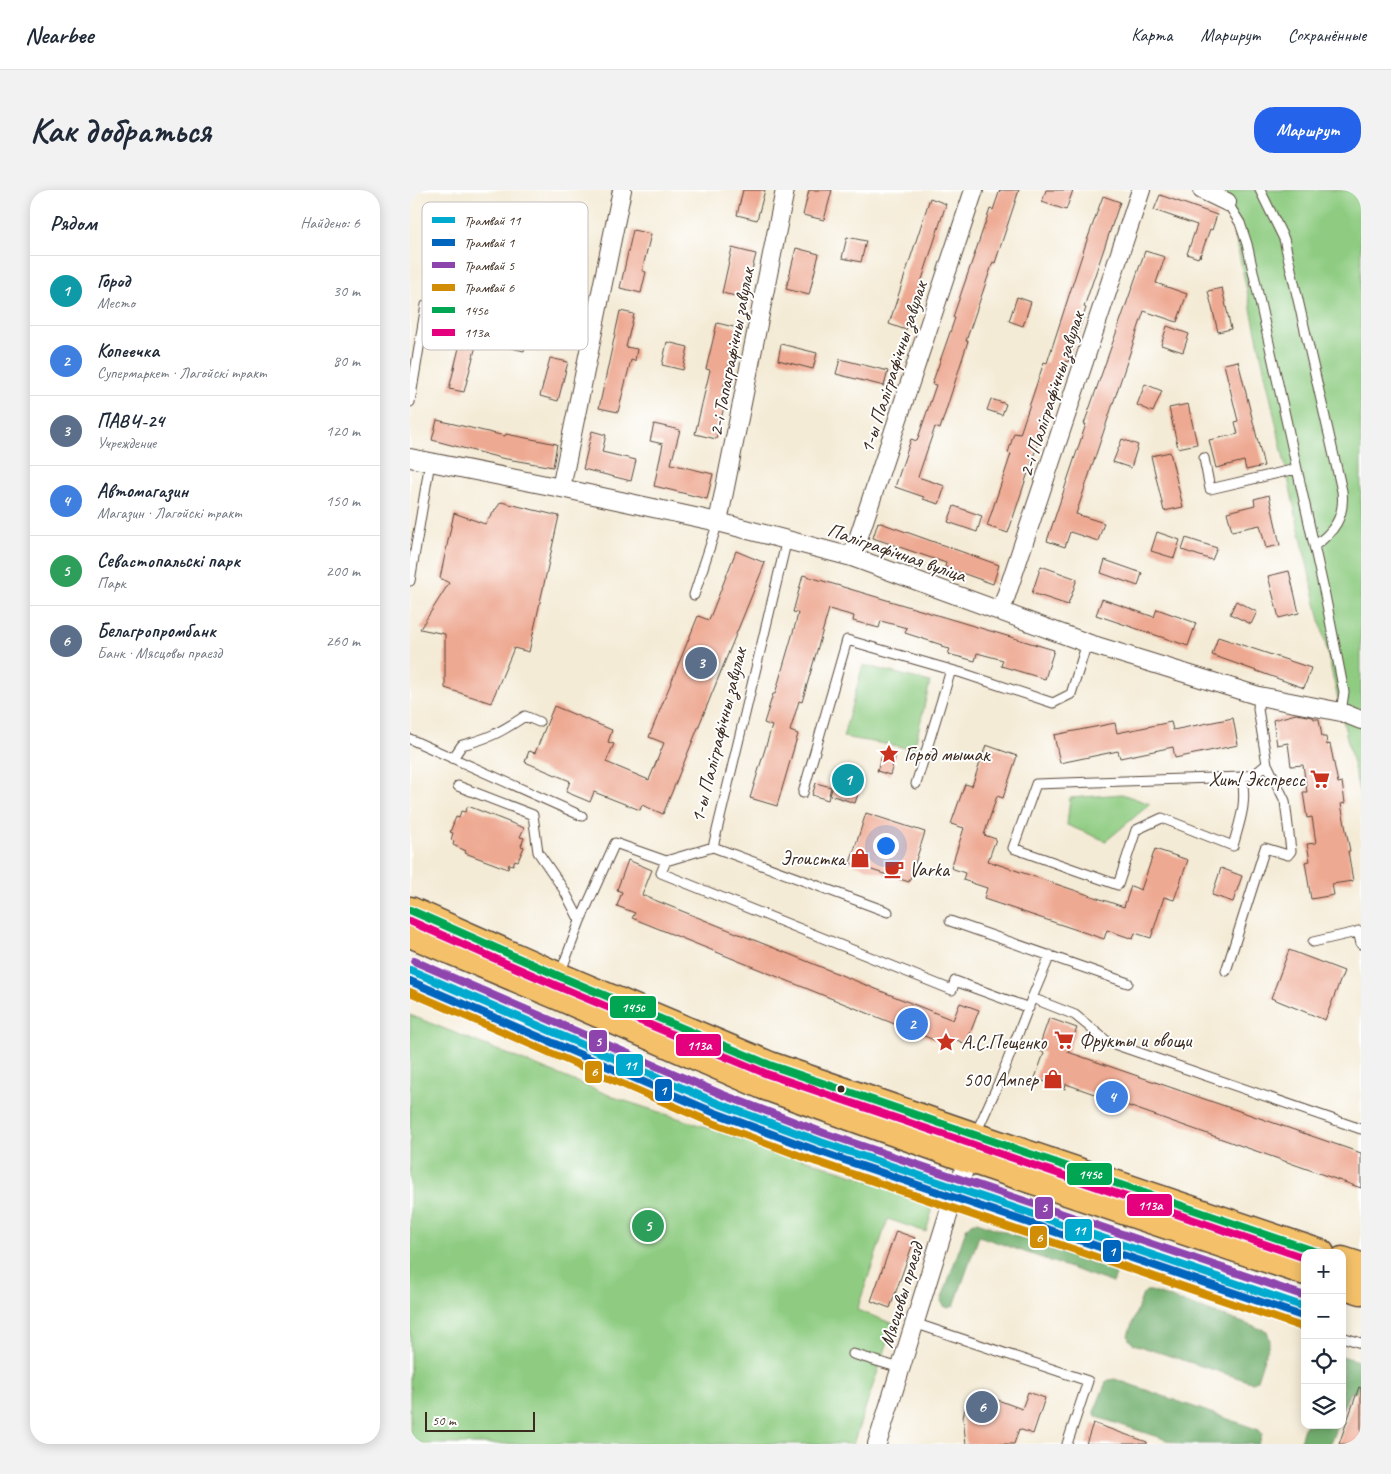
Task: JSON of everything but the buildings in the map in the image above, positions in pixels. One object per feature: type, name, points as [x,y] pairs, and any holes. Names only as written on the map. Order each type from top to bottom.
[{"type":"main road","points":[[410,910],[559,976],[971,1148],[1301,1271]]},
{"type":"main road","points":[[410,934],[763,1086],[1308,1249]]},
{"type":"main road","points":[[1346,1261],[1361,1266]]},
{"type":"main road","points":[[1346,1286],[1361,1291]]},
{"type":"street","points":[[561,488],[622,190]]},
{"type":"street","name":"2-і Тапаграфічны завулак","points":[[718,522],[785,190]]},
{"type":"street","name":"1-ы Паліграфічны завулак","points":[[852,557],[974,190]]},
{"type":"street","name":"2-і Паліграфічны завулак","points":[[1001,611],[1141,190]]},
{"type":"street","points":[[1202,190],[1227,202]]},
{"type":"street","name":"Паліграфічная вуліца","points":[[410,458],[718,522],[852,557],[1087,642],[1259,696],[1341,712],[1361,720]]},
{"type":"street","name":"Мясцовы праезд","points":[[876,1444],[953,1199],[971,1148]]},
{"type":"lane","points":[[1260,190],[1284,239],[1342,491],[1343,510],[1338,520],[1326,538],[1314,546]]},
{"type":"lane","points":[[1227,202],[1240,223],[1247,244],[1314,546],[1344,692],[1341,712]]},
{"type":"lane","points":[[410,402],[422,329]]},
{"type":"lane","points":[[1204,458],[1210,489],[1296,469]]},
{"type":"lane","points":[[410,580],[430,462]]},
{"type":"lane","points":[[694,595],[718,522]]},
{"type":"lane","name":"1-ы Паліграфічны завулак","points":[[787,540],[713,847],[888,912]]},
{"type":"lane","points":[[803,794],[847,640],[951,670],[1053,703],[1071,694],[1087,642]]},
{"type":"lane","points":[[916,784],[951,670]]},
{"type":"lane","points":[[1226,971],[1265,848],[1288,855],[1291,851],[1285,801],[1267,764],[1258,709],[1259,696]]},
{"type":"lane","points":[[453,758],[462,745],[487,738],[504,730],[525,716],[539,722]]},
{"type":"lane","points":[[410,739],[582,816]]},
{"type":"lane","points":[[1242,777],[1244,808],[1233,846],[1162,818],[1136,830],[1118,885],[1013,848],[1036,784],[1242,777],[1255,774],[1267,764]]},
{"type":"lane","points":[[458,786],[533,815],[538,852],[564,890],[580,921]]},
{"type":"lane","points":[[559,976],[580,921],[615,843],[666,861],[713,847]]},
{"type":"lane","points":[[666,861],[661,872],[670,876],[952,990],[955,981],[1029,1008]]},
{"type":"lane","points":[[950,921],[1128,983]]},
{"type":"lane","points":[[1313,942],[1360,931],[1361,944]]},
{"type":"lane","points":[[971,1148],[1050,956]]},
{"type":"lane","points":[[410,991],[505,1031],[718,1114],[1301,1323]]},
{"type":"lane","points":[[1032,998],[1075,1015],[1108,1042],[1361,1129]]},
{"type":"lane","points":[[914,1323],[1088,1381],[1066,1444]]},
{"type":"lane","points":[[1346,1338],[1361,1343]]},
{"type":"lane","points":[[853,1354],[900,1368]]},
{"type":"green space","points":[[1225,190],[1361,190],[1361,799],[1299,529]]},
{"type":"green space","points":[[863,665],[930,682],[914,749],[843,737]]},
{"type":"green space","points":[[1122,794],[1150,804],[1106,841],[1067,825],[1070,798]]},
{"type":"green space","points":[[410,1015],[619,1099],[918,1196],[932,1211],[926,1232],[888,1219],[857,1310],[894,1324],[853,1444],[410,1444]]},
{"type":"green space","points":[[977,1222],[1115,1271],[1116,1275],[1113,1283],[979,1236],[954,1306],[948,1308],[941,1301],[967,1227],[971,1223]]},
{"type":"green space","points":[[1146,1291],[1151,1291],[1267,1331],[1270,1340],[1257,1380],[1253,1382],[1248,1381],[1133,1344],[1129,1340],[1128,1335],[1143,1294]]},
{"type":"green space","points":[[1346,1357],[1361,1362],[1361,1393],[1350,1392],[1346,1401]]},
{"type":"green space","points":[[1115,1379],[1259,1430],[1262,1434],[1259,1444],[1179,1444],[1097,1417],[1094,1412],[1106,1382]]},
{"type":"green space","points":[[1304,1429],[1336,1429],[1330,1444],[1299,1444]]},
{"type":"tram line","name":"5","points":[[414,961],[721,1094],[824,1133],[1301,1295]]},
{"type":"tram line","name":"11","points":[[410,970],[717,1103],[821,1142],[1301,1306]]},
{"type":"tram line","name":"1","points":[[410,981],[713,1112],[818,1151],[1301,1316]]},
{"type":"tram line","name":"6","points":[[410,992],[710,1122],[814,1161],[1299,1326]]},
{"type":"transit line","name":"145с","points":[[410,910],[559,976],[770,1065],[1308,1249]]},
{"type":"transit line","name":"113а","points":[[410,921],[555,985],[767,1074],[1301,1257]]},
{"type":"place","name":"ПАВЧ-24","points":[[701,663]]},
{"type":"place","name":"Город мышак","points":[[889,754]]},
{"type":"place","name":"Хит! Экспресс","points":[[1320,779]]},
{"type":"place","name":"Город","points":[[848,780]]},
{"type":"place","name":"Эгоистка","points":[[860,858]]},
{"type":"place","name":"Varka","points":[[894,869]]},
{"type":"place","name":"Копеечка","points":[[912,1024]]},
{"type":"place","name":"Фрукты и овощи","points":[[1064,1040]]},
{"type":"place","name":"А.С.Пещенко","points":[[946,1042]]},
{"type":"place","name":"500 Ампер","points":[[1053,1079]]},
{"type":"place","name":"Автомагазин","points":[[1112,1097]]},
{"type":"place","name":"Севастопальскі парк","points":[[648,1226]]},
{"type":"place","name":"Белагропромбанк","points":[[982,1407]]}]
